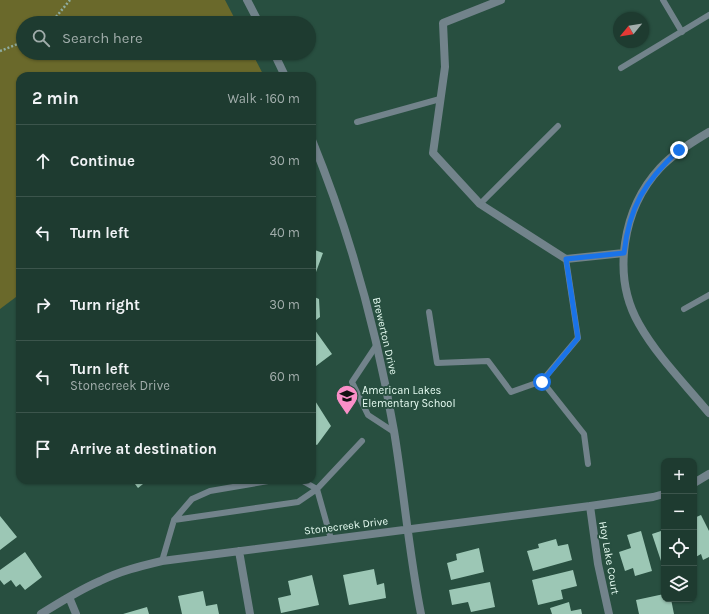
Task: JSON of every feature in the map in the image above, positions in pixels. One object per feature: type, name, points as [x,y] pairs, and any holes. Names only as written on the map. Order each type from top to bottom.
[{"type":"street","points":[[247,0],[255,16]]},
{"type":"street","points":[[501,0],[443,23],[445,67],[433,153],[480,204],[566,259],[624,253]]},
{"type":"street","points":[[277,60],[283,72]]},
{"type":"street","points":[[709,132],[679,150],[661,166],[646,185],[631,218],[624,253],[627,289],[638,323],[651,344],[709,412]]},
{"type":"street","name":"Brewerton Drive","points":[[316,150],[348,240],[368,311],[376,346],[394,432],[407,529],[421,614]]},
{"type":"street","points":[[697,481],[709,474]]},
{"type":"street","name":"Stonecreek Drive","points":[[41,614],[101,580],[131,569],[162,561],[590,506],[661,495]]},
{"type":"street","name":"Hoy Lake Court","points":[[590,506],[598,564],[609,614]]},
{"type":"street","points":[[239,551],[250,614]]},
{"type":"street","points":[[69,597],[76,614]]},
{"type":"lane","points":[[663,0],[682,32]]},
{"type":"lane","points":[[621,68],[709,15]]},
{"type":"lane","points":[[357,122],[440,99]]},
{"type":"lane","points":[[480,204],[558,126]]},
{"type":"lane","points":[[429,312],[437,363],[488,361],[511,392],[542,382],[578,338],[566,259]]},
{"type":"lane","points":[[684,309],[709,296]]},
{"type":"lane","points":[[376,346],[352,382],[368,415],[394,432]]},
{"type":"lane","points":[[542,382],[584,434],[588,464]]},
{"type":"lane","points":[[174,520],[298,502],[317,489],[362,441]]},
{"type":"lane","points":[[162,561],[174,520],[192,499],[210,491],[251,484]]},
{"type":"lane","points":[[308,484],[317,489],[331,539]]},
{"type":"path","points":[[57,16],[70,0]]},
{"type":"path","points":[[0,51],[16,45]]},
{"type":"shaded area","points":[[0,0],[225,0],[233,16],[16,16],[16,60],[256,60],[262,72],[16,72],[16,297],[0,309]]},
{"type":"building","points":[[316,250],[323,253],[316,272]]},
{"type":"building","points":[[316,298],[319,299],[320,317],[316,320]]},
{"type":"building","points":[[316,332],[332,354],[316,366]]},
{"type":"building","points":[[316,402],[331,426],[316,445]]},
{"type":"building","points":[[135,484],[143,484],[138,488]]},
{"type":"building","points":[[701,515],[709,531],[709,557],[703,560],[701,554],[697,556],[697,517]]},
{"type":"building","points":[[0,516],[17,537],[0,550]]},
{"type":"building","points":[[641,531],[652,571],[635,576],[633,568],[625,571],[619,552],[631,548],[627,535]]},
{"type":"building","points":[[661,531],[661,561],[652,534]]},
{"type":"building","points":[[556,539],[558,546],[568,544],[572,560],[533,571],[527,551],[539,548],[538,544]]},
{"type":"building","points":[[479,548],[484,572],[451,580],[447,563],[457,560],[456,554]]},
{"type":"building","points":[[25,552],[42,577],[25,590],[20,584],[16,587],[11,580],[4,585],[0,580],[0,570]]},
{"type":"building","points":[[374,569],[377,585],[384,583],[386,598],[349,605],[343,575]]},
{"type":"building","points":[[573,570],[577,586],[561,590],[563,599],[538,605],[532,580]]},
{"type":"building","points":[[312,575],[319,605],[281,613],[278,598],[291,595],[288,581]]},
{"type":"building","points":[[490,582],[495,607],[471,612],[468,602],[452,605],[449,590]]},
{"type":"building","points":[[203,591],[206,606],[217,604],[219,614],[182,614],[178,596]]},
{"type":"building","points":[[661,595],[661,602],[672,602],[674,614],[639,614],[636,600]]},
{"type":"building","points":[[569,602],[571,611],[581,609],[582,614],[552,614],[550,608]]},
{"type":"building","points":[[147,607],[149,614],[123,614]]},
{"type":"place","name":"American Lakes Elementary School","points":[[347,416]]},
{"type":"route","points":[[542,382],[578,338],[566,259],[624,253],[625,241],[631,218],[635,206],[646,185],[661,166],[679,150]]}]
